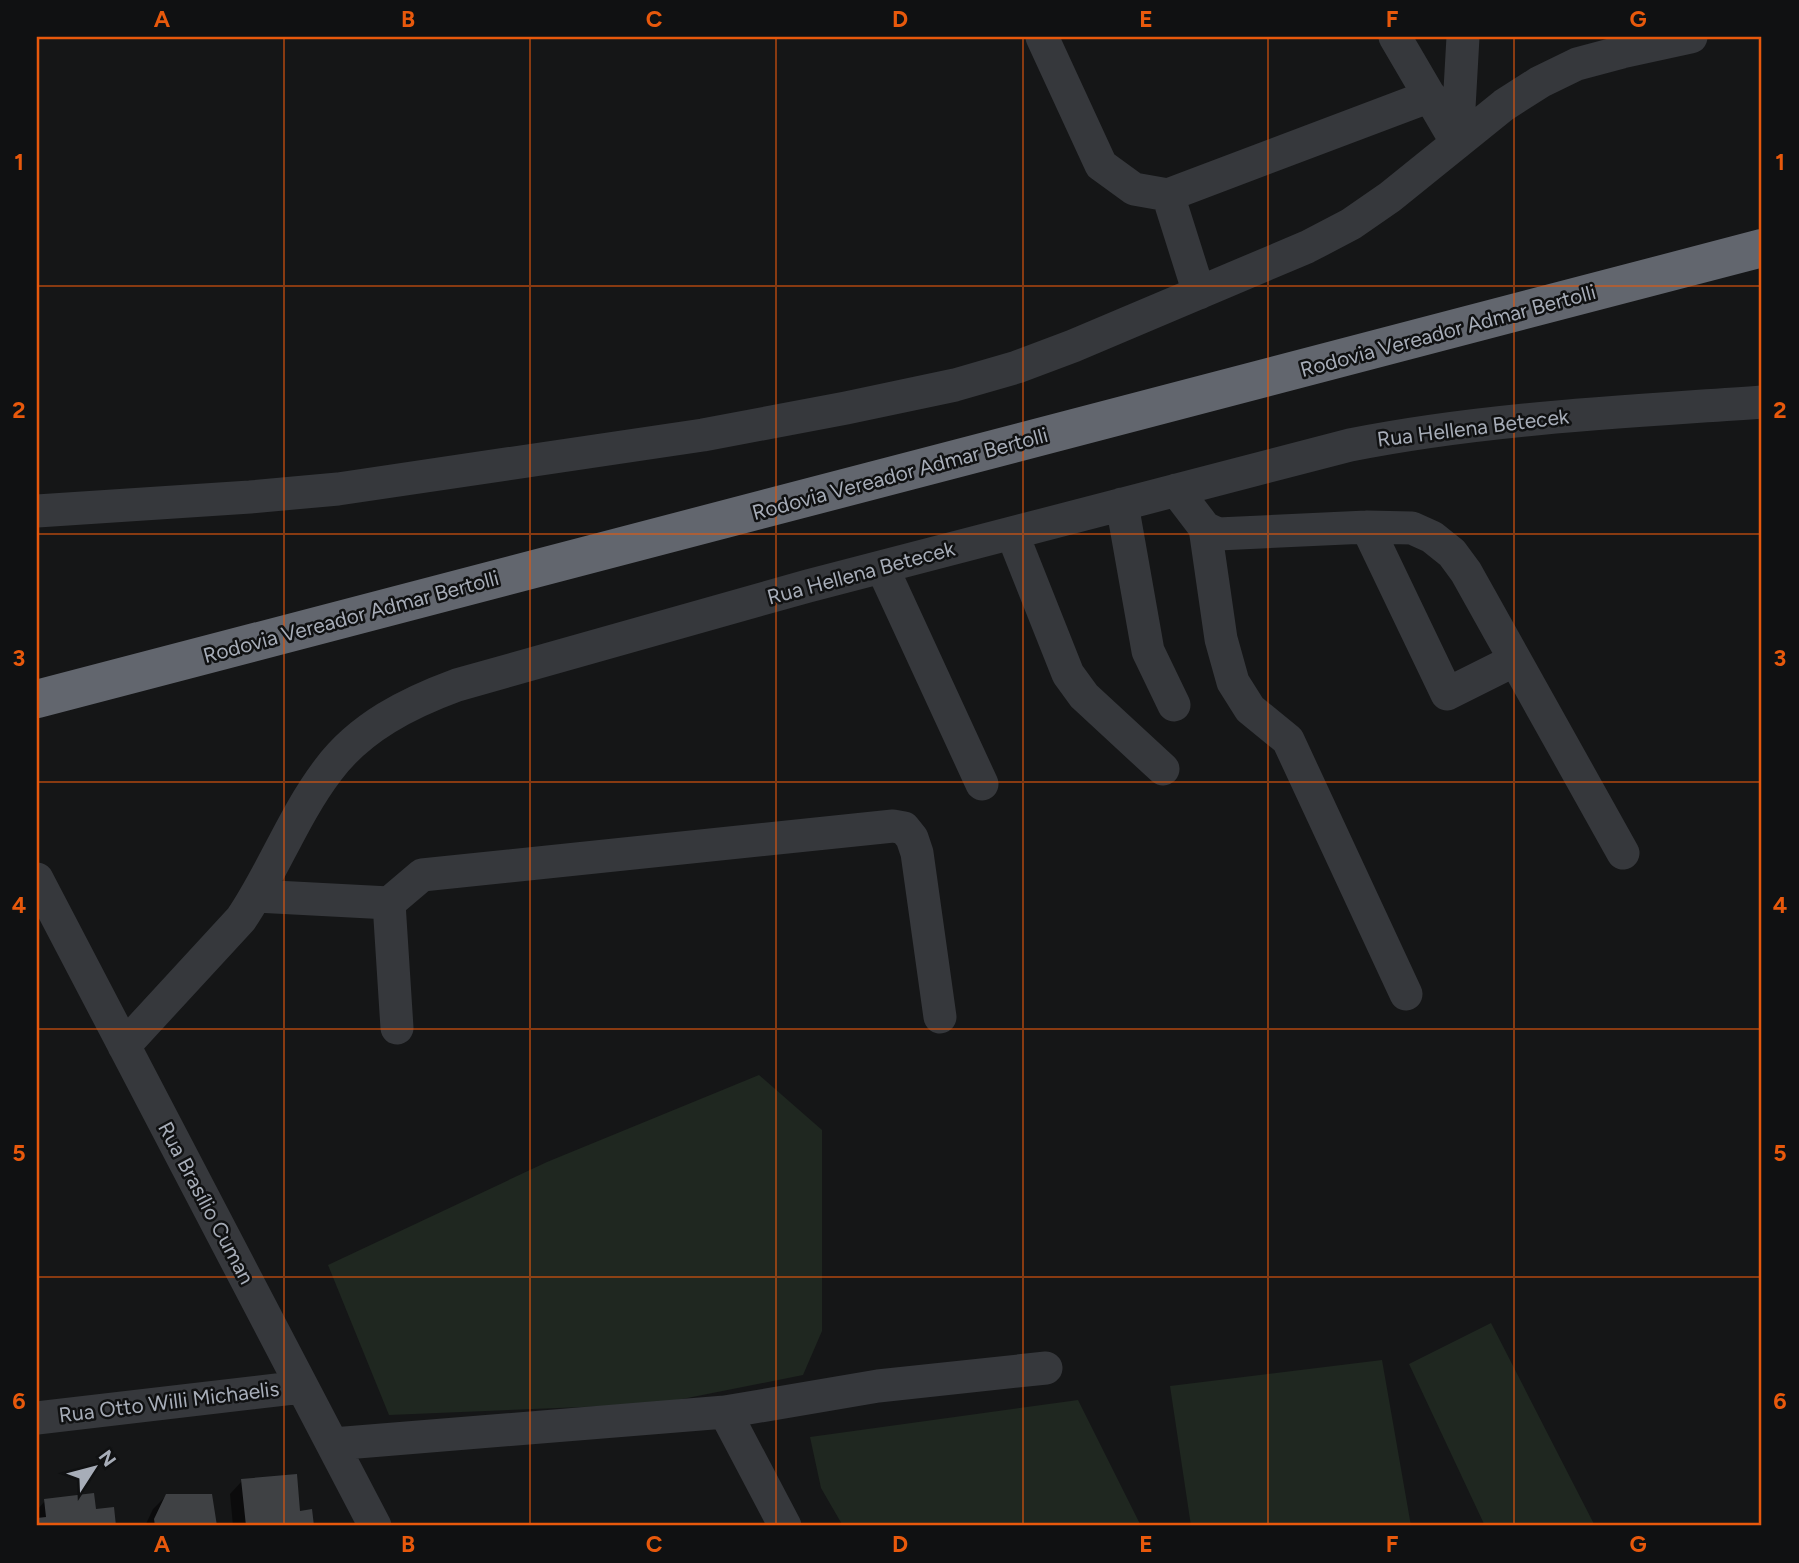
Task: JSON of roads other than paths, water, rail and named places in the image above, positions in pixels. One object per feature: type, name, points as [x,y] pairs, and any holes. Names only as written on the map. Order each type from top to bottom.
[{"type":"highway","name":"Rodovia Vereador Admar Bertolli","points":[[37,699],[1762,248]]},
{"type":"street","points":[[1042,37],[1101,165],[1134,189],[1168,195],[1430,96]]},
{"type":"street","points":[[1395,37],[1457,143]]},
{"type":"street","points":[[1457,143],[1463,37]]},
{"type":"street","points":[[37,511],[250,498],[338,489],[703,435],[955,385],[1017,367],[1307,247],[1351,224],[1390,197],[1504,105],[1540,82],[1577,64],[1622,51],[1691,37]]},
{"type":"street","points":[[1168,195],[1199,293]]},
{"type":"street","name":"Rua Hellena Betecek","points":[[124,1045],[241,919],[328,769],[356,741],[390,714],[426,697],[457,685],[882,567],[1276,462],[1422,430],[1500,421],[1762,402]]},
{"type":"street","points":[[1176,490],[1205,528],[1218,534],[1367,527],[1412,528],[1432,537],[1452,553],[1516,660],[1623,853]]},
{"type":"street","points":[[1122,504],[1149,651],[1174,705]]},
{"type":"street","points":[[1367,527],[1447,694],[1516,660]]},
{"type":"street","points":[[1205,528],[1221,639],[1233,682],[1251,709],[1289,740],[1406,993]]},
{"type":"street","points":[[1012,533],[1068,674],[1084,696],[1163,769]]},
{"type":"street","points":[[882,567],[982,784]]},
{"type":"street","points":[[256,897],[389,903],[422,875],[893,826],[904,828],[912,838],[917,853],[940,1017]]},
{"type":"street","name":"Rua Brasílio Cuman","points":[[37,880],[375,1526]]},
{"type":"street","points":[[389,903],[397,1028]]},
{"type":"street","points":[[333,1444],[725,1412],[878,1386],[1046,1368]]},
{"type":"street","name":"Rua Otto Willi Michaelis","points":[[37,1418],[302,1387]]},
{"type":"street","points":[[725,1412],[785,1526]]}]
